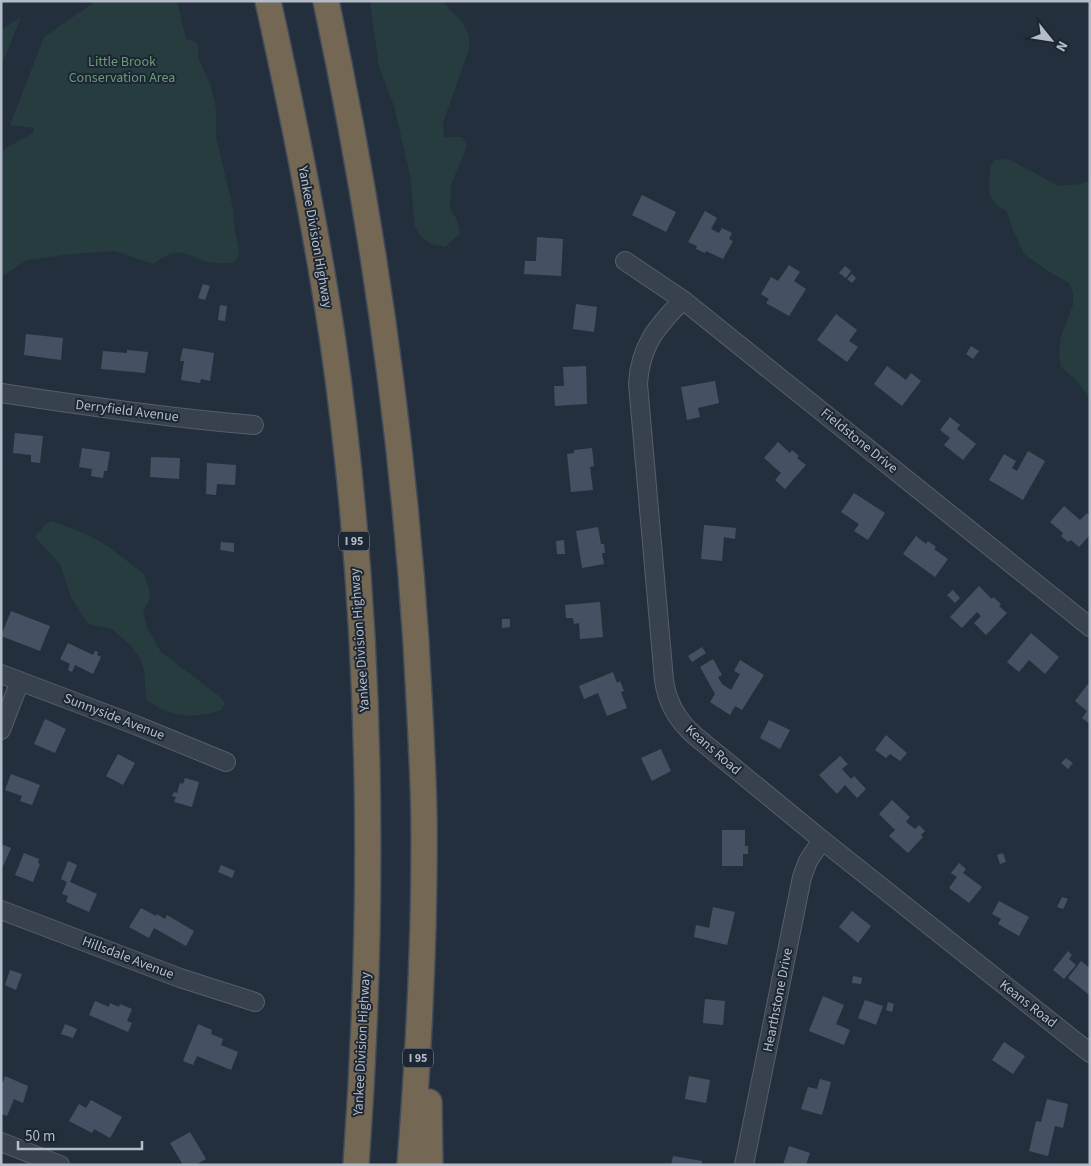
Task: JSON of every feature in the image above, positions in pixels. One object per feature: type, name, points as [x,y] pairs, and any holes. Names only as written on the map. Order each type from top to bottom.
[{"type":"highway","name":"Yankee Division Highway","points":[[268,1],[308,196],[333,344],[346,454],[364,669],[367,794],[366,959],[356,1165]]},
{"type":"highway","name":"I 95","points":[[326,1],[343,80],[369,223],[384,325],[405,501],[419,698],[424,816],[419,1048],[410,1165]]},
{"type":"highway","points":[[421,951],[430,1165]]},
{"type":"highway","points":[[344,1165],[361,1088]]},
{"type":"street","name":"Fieldstone Drive","points":[[625,262],[683,300],[1090,627]]},
{"type":"street","name":"Keans Road","points":[[683,300],[658,326],[647,344],[640,363],[638,384],[665,688],[674,710],[688,729],[822,840],[1090,1053]]},
{"type":"street","name":"Derryfield Avenue","points":[[1,393],[217,422],[254,425]]},
{"type":"street","name":"Sunnyside Avenue","points":[[1,674],[226,762]]},
{"type":"street","points":[[1,730],[20,681]]},
{"type":"street","name":"Hearthstone Drive","points":[[744,1165],[802,877],[808,861],[822,840]]},
{"type":"street","name":"Hillsdale Avenue","points":[[1,910],[180,978],[255,1002]]},
{"type":"street","points":[[1,1142],[60,1165]]},
{"type":"green space","name":"Little Brook Conservation Area","points":[[96,1],[177,1],[186,39],[192,40],[198,45],[198,57],[211,86],[216,109],[216,136],[233,209],[238,245],[239,255],[235,262],[212,263],[180,252],[168,255],[153,264],[115,251],[27,260],[1,277],[1,151],[33,133],[34,128],[10,125],[44,37]]},
{"type":"green space","points":[[370,1],[442,1],[462,22],[469,35],[469,49],[443,123],[444,137],[462,137],[467,146],[451,185],[450,208],[457,220],[460,233],[445,247],[431,244],[421,237],[415,227],[410,175],[394,106],[379,67]]},
{"type":"green space","points":[[21,17],[1,67],[1,30]]},
{"type":"green space","points":[[1008,159],[1059,186],[1090,181],[1090,399],[1076,380],[1061,367],[1059,353],[1061,337],[1073,305],[1073,293],[1069,283],[1046,270],[1024,254],[1007,212],[996,204],[989,194],[990,166],[994,160]]},
{"type":"green space","points":[[53,521],[88,535],[106,545],[143,573],[149,588],[150,599],[143,611],[147,628],[161,652],[219,696],[225,703],[221,710],[201,715],[182,715],[163,710],[146,699],[144,670],[140,658],[129,644],[112,629],[88,624],[71,597],[60,564],[35,537],[45,524]]},
{"type":"building","points":[[642,195],[676,212],[666,232],[632,215]]},
{"type":"building","points":[[705,211],[717,218],[711,229],[719,233],[722,228],[732,233],[729,239],[733,241],[723,259],[706,251],[705,253],[696,249],[697,246],[688,242]]},
{"type":"building","points":[[537,237],[563,239],[561,276],[524,274],[525,261],[536,261]]},
{"type":"building","points":[[789,265],[800,272],[794,281],[806,289],[789,316],[766,303],[769,299],[761,294],[771,277],[778,281]]},
{"type":"building","points":[[845,266],[851,271],[846,278],[839,273]]},
{"type":"building","points":[[852,274],[856,278],[852,283],[847,279]]},
{"type":"building","points":[[203,284],[210,286],[205,300],[198,298]]},
{"type":"building","points":[[576,304],[597,307],[594,332],[573,329]]},
{"type":"building","points":[[220,305],[227,306],[225,321],[218,320]]},
{"type":"building","points":[[836,314],[857,330],[849,341],[858,347],[847,362],[817,340]]},
{"type":"building","points":[[26,334],[63,338],[61,360],[24,355]]},
{"type":"building","points":[[971,346],[979,351],[973,359],[966,354]]},
{"type":"building","points":[[183,348],[214,353],[210,381],[201,379],[200,383],[181,380],[184,361],[180,361]]},
{"type":"building","points":[[127,350],[148,352],[145,373],[101,369],[103,351],[127,353]]},
{"type":"building","points":[[586,366],[587,404],[555,406],[554,386],[564,386],[563,367]]},
{"type":"building","points":[[887,366],[906,380],[911,373],[921,381],[902,406],[874,384]]},
{"type":"building","points":[[715,381],[719,403],[698,408],[700,417],[687,420],[681,387]]},
{"type":"building","points":[[950,417],[960,425],[957,429],[976,444],[963,460],[944,445],[950,438],[940,430]]},
{"type":"building","points":[[15,433],[43,436],[40,463],[31,462],[31,455],[13,453]]},
{"type":"building","points":[[778,442],[790,453],[792,450],[799,456],[797,458],[806,465],[785,489],[775,480],[781,473],[764,458]]},
{"type":"building","points":[[82,448],[110,452],[107,471],[104,471],[103,478],[91,476],[92,469],[79,467]]},
{"type":"building","points":[[592,448],[594,466],[590,467],[593,490],[571,492],[567,454],[574,453],[574,450]]},
{"type":"building","points":[[1028,451],[1045,461],[1023,500],[989,480],[1004,454],[1016,461],[1012,468],[1017,471]]},
{"type":"building","points":[[151,457],[180,458],[179,479],[150,477]]},
{"type":"building","points":[[207,463],[236,465],[235,485],[217,484],[216,495],[206,494]]},
{"type":"building","points":[[854,493],[885,513],[868,540],[854,531],[859,524],[841,512]]},
{"type":"building","points":[[1064,506],[1080,520],[1087,513],[1090,515],[1090,535],[1079,547],[1071,540],[1068,542],[1061,536],[1063,533],[1050,522]]},
{"type":"building","points":[[704,525],[736,528],[735,539],[724,537],[722,561],[701,559]]},
{"type":"building","points":[[598,527],[601,544],[604,544],[605,553],[602,553],[604,564],[582,568],[576,531]]},
{"type":"building","points":[[916,536],[926,544],[928,541],[936,547],[934,549],[948,559],[935,577],[903,554]]},
{"type":"building","points":[[564,540],[565,554],[557,554],[556,541]]},
{"type":"building","points":[[221,542],[234,543],[234,552],[220,550]]},
{"type":"building","points":[[979,586],[992,599],[993,597],[1001,604],[999,606],[1007,613],[986,635],[974,623],[981,616],[977,612],[962,628],[950,617]]},
{"type":"building","points":[[953,590],[960,598],[955,603],[947,595]]},
{"type":"building","points":[[600,602],[603,637],[580,639],[579,623],[574,624],[573,618],[566,618],[565,605]]},
{"type":"building","points":[[11,611],[50,626],[40,651],[1,636]]},
{"type":"building","points":[[502,619],[510,619],[510,627],[502,628]]},
{"type":"building","points":[[1031,633],[1059,657],[1045,674],[1029,660],[1019,672],[1007,662]]},
{"type":"building","points":[[68,643],[93,655],[95,651],[98,652],[97,655],[101,657],[93,674],[75,665],[72,672],[68,670],[70,664],[60,659]]},
{"type":"building","points":[[702,647],[706,653],[692,662],[688,656]]},
{"type":"building","points":[[713,659],[722,675],[718,677],[722,684],[731,690],[740,674],[734,671],[740,660],[764,675],[742,710],[735,706],[730,715],[710,702],[715,694],[700,667]]},
{"type":"building","points":[[613,672],[617,683],[620,681],[624,691],[621,692],[627,708],[607,716],[598,693],[584,699],[579,686]]},
{"type":"building","points":[[1088,684],[1090,686],[1090,724],[1082,718],[1087,711],[1075,701]]},
{"type":"building","points":[[45,719],[66,729],[55,753],[34,744]]},
{"type":"building","points":[[769,720],[790,730],[780,749],[760,738]]},
{"type":"building","points":[[886,735],[907,753],[900,761],[890,754],[886,758],[875,750]]},
{"type":"building","points":[[661,749],[671,771],[652,781],[641,758]]},
{"type":"building","points":[[118,754],[135,763],[123,785],[106,776]]},
{"type":"building","points":[[840,756],[848,764],[842,769],[851,779],[854,776],[866,789],[857,798],[845,785],[837,794],[819,775]]},
{"type":"building","points":[[1066,758],[1073,763],[1068,769],[1061,763]]},
{"type":"building","points":[[11,774],[40,785],[32,805],[20,801],[22,796],[5,790]]},
{"type":"building","points":[[185,778],[199,782],[192,807],[174,802],[176,797],[172,796],[174,792],[177,793],[180,783],[183,784]]},
{"type":"building","points":[[892,800],[910,817],[906,822],[915,829],[919,825],[925,831],[921,835],[923,837],[908,853],[889,836],[895,830],[879,814]]},
{"type":"building","points":[[722,830],[745,830],[745,846],[748,846],[748,854],[743,854],[743,866],[722,866]]},
{"type":"building","points":[[1,844],[11,848],[1,871]]},
{"type":"building","points":[[24,853],[39,859],[38,863],[40,864],[33,882],[15,875]]},
{"type":"building","points":[[1003,853],[1006,862],[1000,864],[997,855]]},
{"type":"building","points":[[68,861],[77,865],[70,882],[97,894],[89,912],[66,902],[68,896],[62,894],[67,882],[61,879]]},
{"type":"building","points":[[959,863],[966,869],[963,873],[982,887],[969,903],[949,888],[957,877],[951,873]]},
{"type":"building","points":[[221,865],[235,871],[232,878],[218,872]]},
{"type":"building","points":[[1062,897],[1068,899],[1063,909],[1057,907]]},
{"type":"building","points":[[999,901],[1029,917],[1019,936],[998,924],[1001,919],[992,914]]},
{"type":"building","points":[[713,907],[735,912],[727,945],[694,937],[696,925],[709,928]]},
{"type":"building","points":[[141,908],[165,919],[167,915],[194,931],[186,946],[154,928],[149,938],[129,927]]},
{"type":"building","points":[[852,911],[871,926],[858,943],[839,927]]},
{"type":"building","points":[[1068,951],[1072,955],[1069,959],[1076,965],[1064,979],[1053,970]]},
{"type":"building","points":[[1081,961],[1090,968],[1090,992],[1088,994],[1068,978]]},
{"type":"building","points":[[10,970],[22,974],[16,990],[5,985]]},
{"type":"building","points":[[853,976],[862,978],[861,984],[852,983]]},
{"type":"building","points":[[823,996],[844,1005],[836,1024],[850,1030],[844,1045],[809,1031]]},
{"type":"building","points":[[705,999],[725,1001],[723,1025],[703,1023]]},
{"type":"building","points":[[865,1000],[883,1006],[876,1025],[858,1018]]},
{"type":"building","points":[[95,1001],[109,1007],[110,1003],[119,1007],[120,1004],[132,1009],[127,1021],[132,1023],[128,1032],[89,1015]]},
{"type":"building","points":[[888,1002],[894,1004],[892,1012],[886,1010]]},
{"type":"building","points":[[65,1024],[77,1029],[73,1038],[61,1034]]},
{"type":"building","points":[[198,1024],[212,1030],[211,1034],[223,1039],[221,1045],[238,1052],[231,1070],[197,1056],[193,1065],[183,1061]]},
{"type":"building","points":[[1004,1042],[1025,1056],[1013,1074],[992,1060]]},
{"type":"building","points":[[5,1076],[28,1086],[23,1103],[14,1099],[7,1116],[1,1114],[1,1082],[3,1082]]},
{"type":"building","points":[[689,1076],[710,1080],[706,1103],[685,1099]]},
{"type":"building","points":[[820,1079],[831,1082],[822,1115],[801,1109],[808,1087],[817,1089]]},
{"type":"building","points":[[1047,1099],[1068,1104],[1063,1128],[1055,1126],[1048,1156],[1029,1151],[1036,1121],[1041,1122]]},
{"type":"building","points":[[91,1100],[122,1117],[110,1138],[94,1129],[92,1133],[69,1121],[79,1104],[86,1108]]},
{"type":"building","points":[[190,1132],[206,1159],[195,1165],[183,1165],[170,1143]]},
{"type":"building","points":[[789,1146],[810,1153],[806,1165],[783,1165]]},
{"type":"building","points":[[673,1156],[702,1161],[702,1165],[671,1165]]}]
